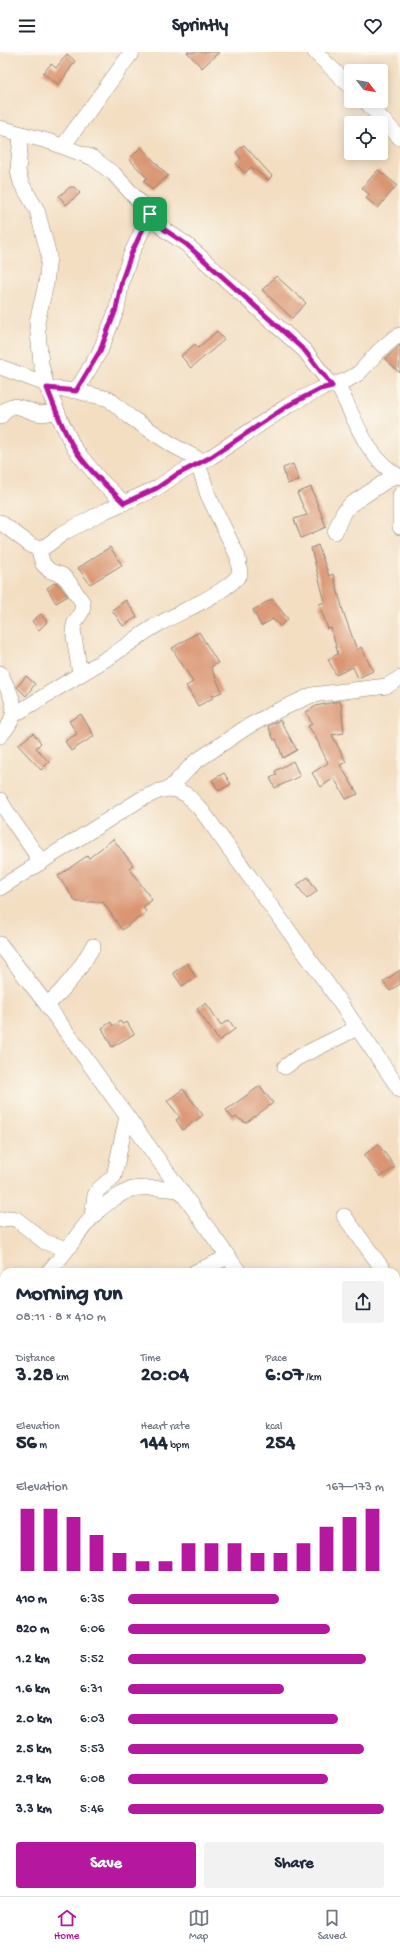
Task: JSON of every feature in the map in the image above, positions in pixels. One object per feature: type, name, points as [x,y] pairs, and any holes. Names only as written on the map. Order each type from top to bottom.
[{"type":"street","points":[[63,146],[132,52]]},
{"type":"street","points":[[315,52],[344,80]]},
{"type":"street","points":[[372,108],[400,138]]},
{"type":"street","points":[[0,128],[63,146],[93,158],[114,174],[165,230],[186,244],[305,351],[334,385],[374,456],[398,476],[350,505],[343,513],[335,532]]},
{"type":"street","points":[[21,134],[18,171],[21,183],[37,210],[48,256],[46,284],[36,322],[41,364],[47,386],[56,411],[74,448],[100,480],[124,503]]},
{"type":"street","points":[[76,391],[100,351],[116,309],[122,280],[132,252],[150,214]]},
{"type":"street","points":[[0,522],[32,546],[38,548],[46,546],[65,532],[105,510],[157,488],[282,409],[306,396],[359,373],[378,352],[400,335]]},
{"type":"street","points":[[0,366],[47,386],[109,399],[130,417],[200,462],[208,495],[238,557],[240,574],[235,580],[224,588],[180,614],[158,624],[80,674],[6,726]]},
{"type":"street","points":[[0,417],[7,408],[12,406],[38,415],[56,411]]},
{"type":"street","points":[[400,495],[400,527]]},
{"type":"street","points":[[38,548],[44,564],[50,571],[62,575],[68,581],[83,603],[82,611],[75,622],[73,630],[80,674]]},
{"type":"street","points":[[0,673],[15,706],[6,726]]},
{"type":"street","points":[[169,789],[195,762],[247,727],[312,695],[387,686],[400,678]]},
{"type":"street","points":[[0,888],[141,799],[158,791],[169,789],[177,790],[187,795],[202,811],[400,1090]]},
{"type":"street","points":[[0,800],[41,862]]},
{"type":"street","points":[[0,944],[47,1005],[236,1268]]},
{"type":"street","points":[[47,1005],[66,987],[83,965],[93,946]]},
{"type":"street","points":[[285,1067],[297,1058],[357,1028]]},
{"type":"street","points":[[92,1216],[95,1195],[98,1190],[114,1176],[127,1116]]},
{"type":"street","points":[[51,1268],[92,1216],[108,1202],[131,1190],[152,1188],[180,1190]]},
{"type":"street","points":[[344,1216],[382,1268]]},
{"type":"street","points":[[0,1220],[10,1218],[16,1219],[46,1242],[67,1249]]},
{"type":"street","points":[[203,1268],[228,1257]]},
{"type":"building","points":[[187,52],[219,52],[202,68]]},
{"type":"building","points":[[67,54],[75,61],[59,85],[43,73],[51,64],[56,68]]},
{"type":"building","points":[[244,145],[272,176],[268,180],[251,167],[245,173],[236,164],[241,158],[236,152]]},
{"type":"building","points":[[141,147],[168,176],[152,190],[144,181],[147,178],[129,159]]},
{"type":"building","points":[[378,170],[397,185],[378,208],[366,198],[369,194],[362,188]]},
{"type":"building","points":[[70,187],[74,187],[80,193],[66,205],[59,196]]},
{"type":"building","points":[[276,276],[306,303],[292,318],[262,290]]},
{"type":"building","points":[[217,331],[224,340],[191,368],[181,356],[195,344],[198,348]]},
{"type":"building","points":[[400,345],[400,373],[385,359]]},
{"type":"building","points":[[293,464],[299,480],[287,484],[283,468]]},
{"type":"building","points":[[311,487],[326,527],[301,538],[294,519],[307,515],[297,493]]},
{"type":"building","points":[[318,545],[329,576],[333,574],[344,614],[357,650],[361,647],[373,671],[358,678],[353,667],[336,675],[328,659],[338,654],[331,628],[328,629],[319,604],[325,602],[311,548]]},
{"type":"building","points":[[110,547],[122,565],[90,584],[78,568]]},
{"type":"building","points":[[56,582],[68,596],[56,603],[47,588]]},
{"type":"building","points":[[272,599],[288,619],[280,626],[273,619],[261,626],[253,610]]},
{"type":"building","points":[[126,600],[137,617],[123,626],[112,610]]},
{"type":"building","points":[[41,614],[47,622],[39,630],[32,621]]},
{"type":"building","points":[[199,632],[218,663],[211,667],[222,692],[212,696],[213,698],[198,706],[186,686],[193,682],[172,648]]},
{"type":"building","points":[[26,676],[35,684],[26,696],[17,687]]},
{"type":"building","points":[[339,701],[341,704],[344,733],[332,735],[346,762],[340,765],[358,794],[346,799],[334,778],[321,787],[312,773],[328,763],[315,736],[308,726],[312,724],[306,712],[316,706]]},
{"type":"building","points":[[81,714],[94,736],[71,751],[65,741],[77,734],[69,721]]},
{"type":"building","points":[[280,720],[297,750],[283,758],[276,739],[274,740],[268,726]]},
{"type":"building","points":[[33,733],[41,743],[36,748],[49,762],[41,770],[18,745]]},
{"type":"building","points":[[293,761],[300,776],[275,788],[270,778],[277,775],[275,771]]},
{"type":"building","points":[[224,773],[231,784],[219,791],[212,780]]},
{"type":"building","points":[[113,839],[133,865],[129,868],[152,900],[143,907],[146,912],[122,930],[103,902],[76,902],[58,876],[87,856],[89,858]]},
{"type":"building","points":[[308,877],[317,891],[307,899],[297,885]]},
{"type":"building","points":[[187,963],[196,977],[182,986],[173,973]]},
{"type":"building","points":[[400,970],[400,984],[390,991],[383,982]]},
{"type":"building","points":[[206,1003],[221,1025],[229,1020],[235,1029],[219,1041],[197,1009]]},
{"type":"building","points":[[120,1021],[122,1024],[127,1022],[134,1034],[112,1047],[102,1028],[111,1022],[113,1026]]},
{"type":"building","points":[[260,1086],[273,1103],[246,1123],[236,1117],[233,1119],[226,1110]]},
{"type":"building","points":[[183,1089],[203,1115],[183,1130],[176,1120],[180,1117],[167,1101]]},
{"type":"building","points":[[378,1144],[395,1167],[380,1177],[364,1155]]},
{"type":"route","points":[[150,214],[165,230],[186,244],[305,351],[332,386],[320,389],[289,405],[211,457],[176,475],[157,488],[124,503],[100,480],[74,448],[47,388],[76,391],[100,351],[116,309],[122,280],[132,252],[150,214]]}]
